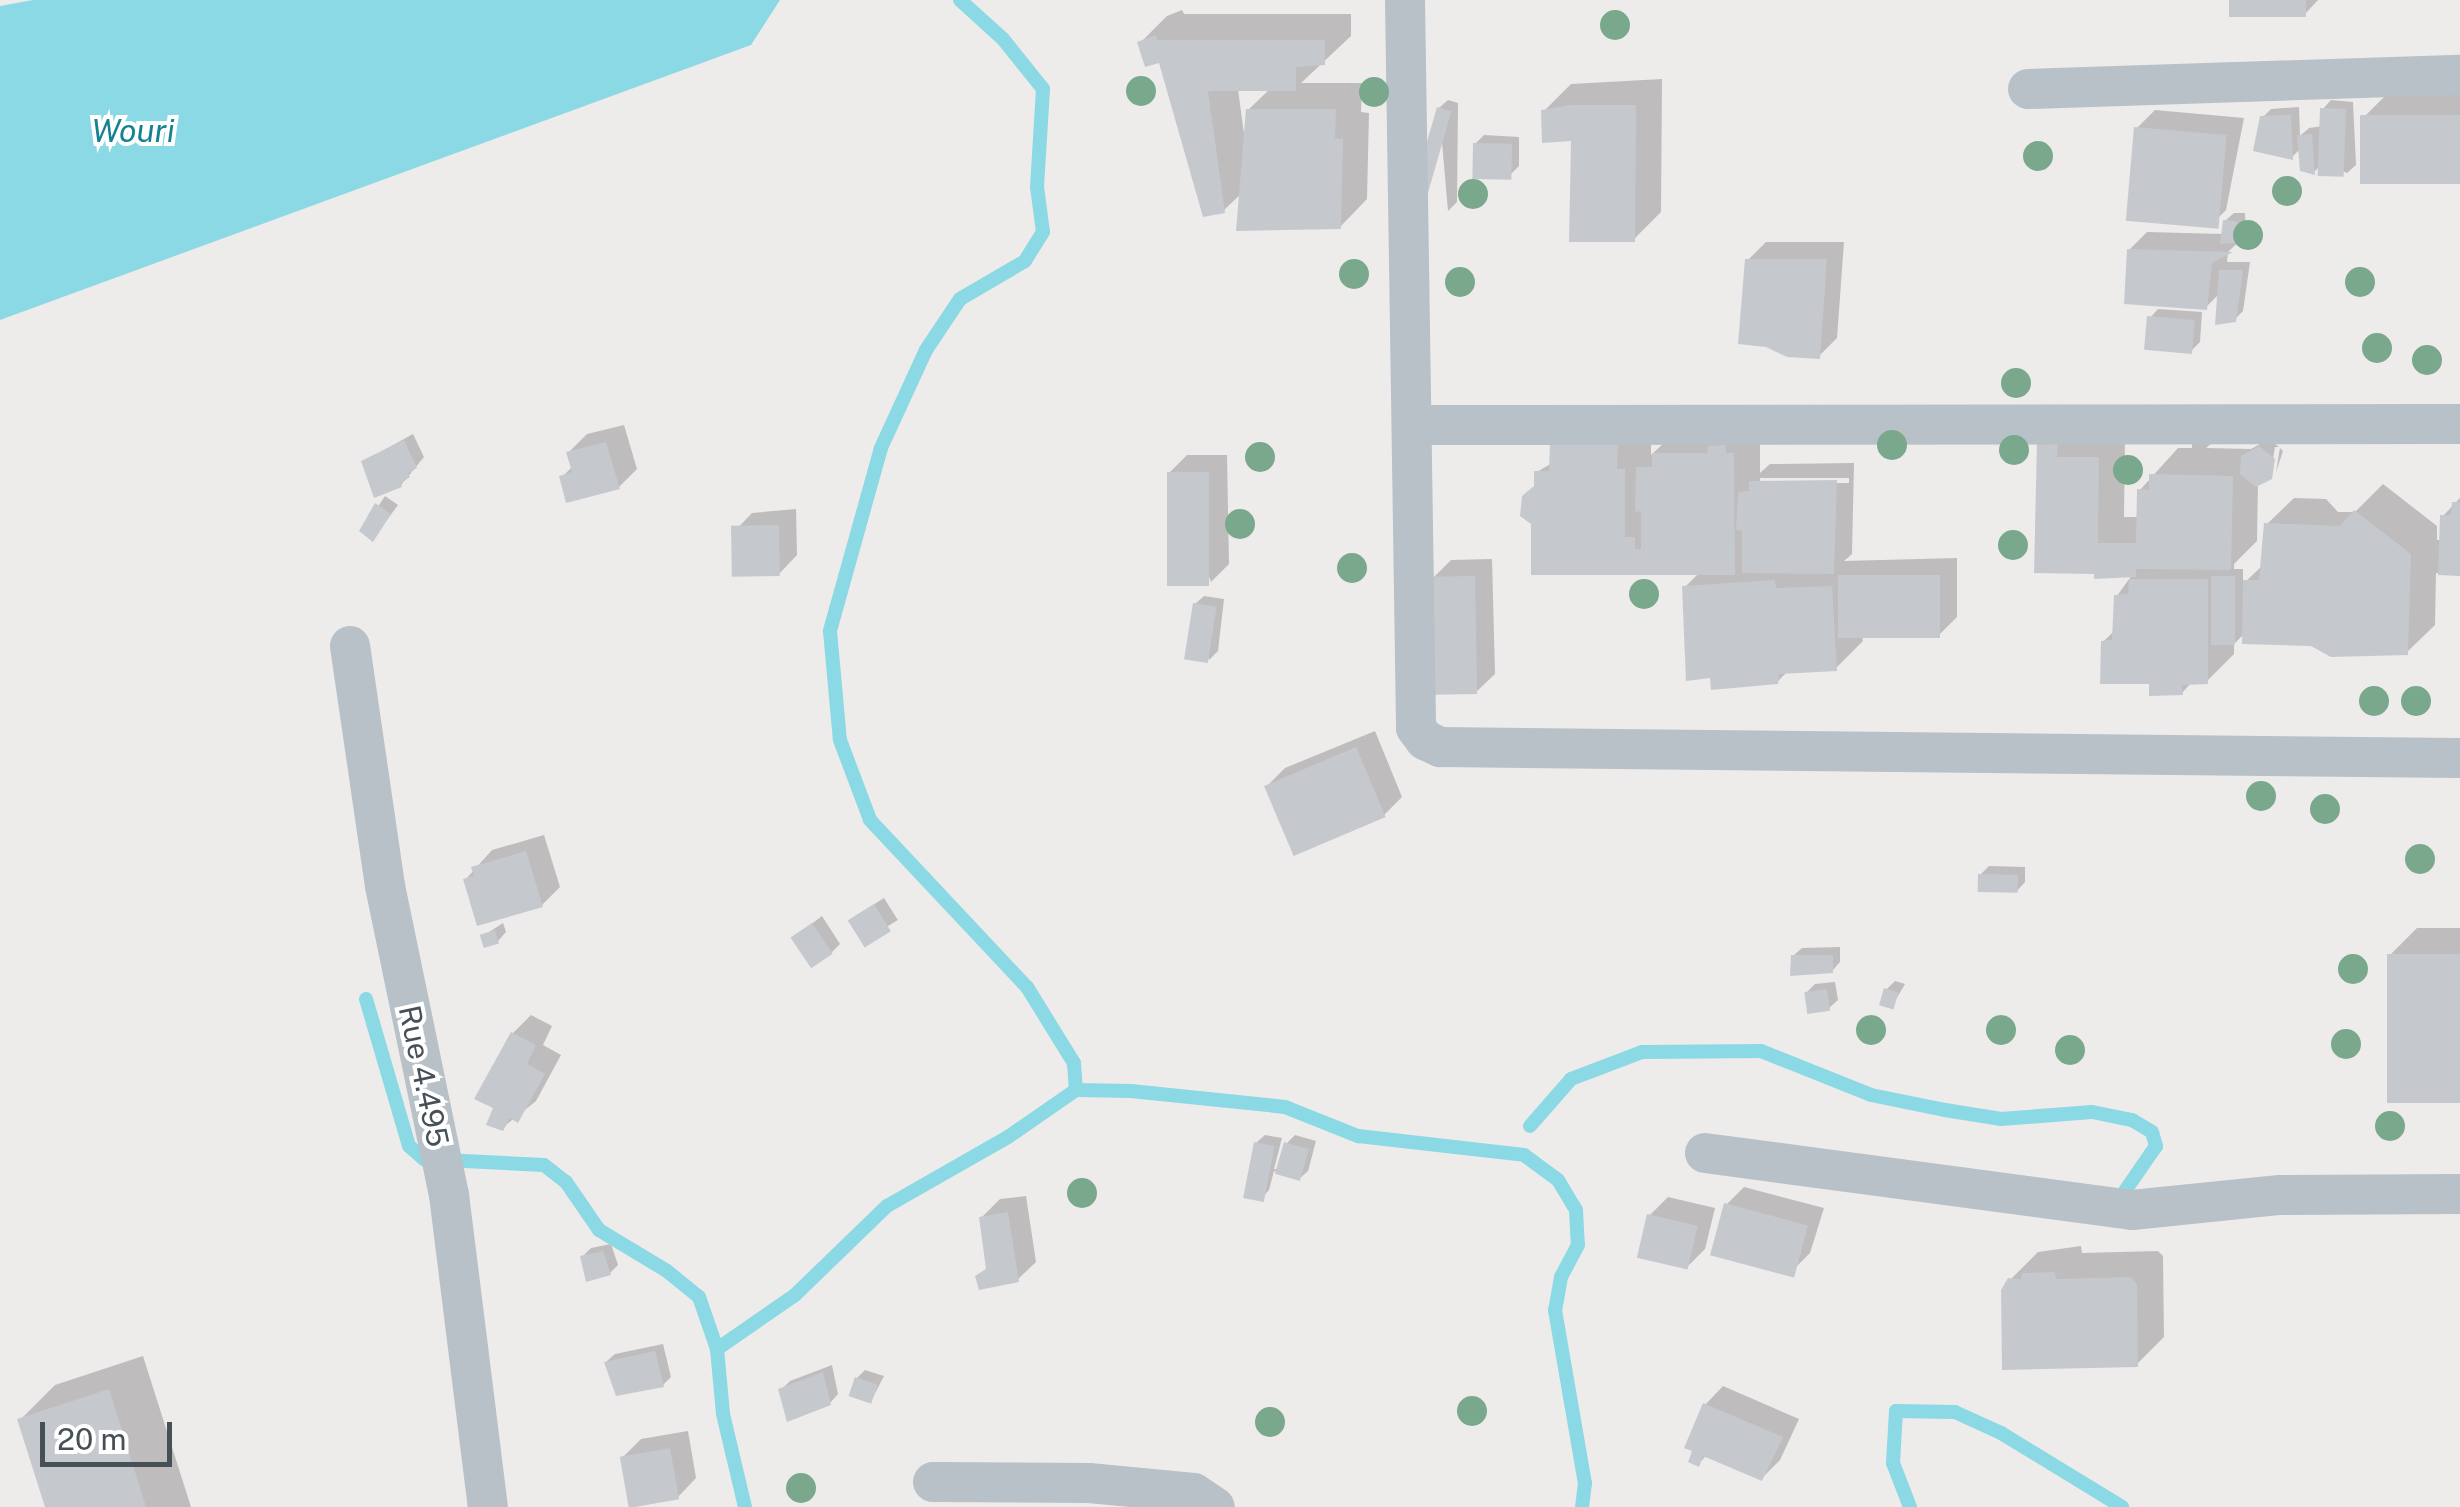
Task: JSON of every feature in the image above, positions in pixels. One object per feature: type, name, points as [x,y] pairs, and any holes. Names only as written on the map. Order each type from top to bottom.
[{"type":"street","points":[[1405,0],[1416,728],[1425,740],[1440,747],[2460,758]]},
{"type":"street","points":[[2028,89],[2460,75]]},
{"type":"street","points":[[1412,425],[2460,424]]},
{"type":"street","name":"Rue 4.495","points":[[350,646],[385,886],[449,1195],[488,1507]]},
{"type":"street","points":[[1705,1153],[2132,1210],[2280,1195],[2460,1194]]},
{"type":"street","points":[[933,1482],[1089,1483],[1194,1492],[1214,1507]]},
{"type":"water","name":"Wouri","points":[[33,0],[780,0],[751,45],[0,320],[0,6]]},
{"type":"building","points":[[2229,0],[2306,0],[2306,17],[2229,17]]},
{"type":"building","points":[[1156,35],[1157,40],[1325,40],[1325,65],[1296,67],[1296,91],[1208,91],[1225,213],[1203,217],[1159,63],[1145,67],[1137,42]]},
{"type":"building","points":[[1572,105],[1636,105],[1635,242],[1569,242],[1571,141],[1542,143],[1541,110]]},
{"type":"building","points":[[1437,107],[1451,111],[1421,218],[1406,214]]},
{"type":"building","points":[[2320,108],[2346,109],[2344,177],[2318,176]]},
{"type":"building","points":[[1246,109],[1336,109],[1335,138],[1343,139],[1341,229],[1236,231]]},
{"type":"building","points":[[2291,115],[2293,160],[2253,151],[2260,116]]},
{"type":"building","points":[[2360,115],[2460,115],[2460,184],[2360,184]]},
{"type":"building","points":[[2134,127],[2227,135],[2218,229],[2126,221]]},
{"type":"building","points":[[2312,134],[2315,175],[2300,171],[2297,135]]},
{"type":"building","points":[[1473,143],[1512,144],[1511,180],[1472,179]]},
{"type":"building","points":[[2223,220],[2237,221],[2237,243],[2220,244]]},
{"type":"building","points":[[2127,249],[2233,252],[2212,263],[2207,310],[2124,304]]},
{"type":"building","points":[[1745,259],[1827,259],[1820,359],[1787,357],[1766,347],[1738,344]]},
{"type":"building","points":[[2219,270],[2243,270],[2236,322],[2215,325]]},
{"type":"building","points":[[2147,316],[2195,320],[2192,354],[2144,350]]},
{"type":"building","points":[[404,440],[417,468],[408,473],[410,477],[401,483],[402,487],[374,498],[361,461]]},
{"type":"building","points":[[2037,440],[2058,442],[2057,457],[2099,457],[2098,543],[2136,543],[2137,489],[2149,490],[2149,474],[2233,476],[2231,570],[2136,569],[2136,577],[2094,579],[2094,574],[2034,573]]},
{"type":"building","points":[[606,442],[620,489],[566,503],[559,476],[572,472],[566,452]]},
{"type":"building","points":[[1550,444],[1618,445],[1617,469],[1625,469],[1625,537],[1635,537],[1635,549],[1641,549],[1641,511],[1635,512],[1636,467],[1652,467],[1652,453],[1707,453],[1708,446],[1726,445],[1726,453],[1734,453],[1735,575],[1531,575],[1531,524],[1520,516],[1522,496],[1534,486],[1534,471],[1549,471]]},
{"type":"building","points":[[2259,446],[2275,459],[2272,479],[2256,487],[2240,474],[2241,456]]},
{"type":"building","points":[[1167,472],[1209,472],[1209,586],[1167,586]]},
{"type":"building","points":[[1837,480],[1834,574],[1742,573],[1742,531],[1736,530],[1738,492],[1749,491],[1749,481]]},
{"type":"building","points":[[2452,502],[2460,502],[2460,576],[2438,575],[2440,515],[2451,515]]},
{"type":"building","points":[[375,503],[391,514],[373,542],[359,531]]},
{"type":"building","points":[[2354,510],[2411,554],[2408,655],[2331,657],[2311,646],[2242,644],[2243,580],[2259,580],[2264,523],[2340,526]]},
{"type":"building","points":[[779,525],[780,576],[732,577],[731,526]]},
{"type":"building","points":[[1838,575],[1940,575],[1940,638],[1838,638]]},
{"type":"building","points":[[1475,576],[1477,694],[1433,695],[1431,577]]},
{"type":"building","points":[[2211,576],[2235,576],[2235,645],[2211,645]]},
{"type":"building","points":[[2129,579],[2208,579],[2208,684],[2182,685],[2183,695],[2149,696],[2149,684],[2100,684],[2101,641],[2112,640],[2114,595],[2128,594]]},
{"type":"building","points":[[1775,580],[1776,588],[1832,586],[1837,671],[1779,674],[1778,684],[1711,690],[1710,678],[1686,681],[1682,586]]},
{"type":"building","points":[[1193,603],[1217,607],[1208,663],[1184,659]]},
{"type":"building","points":[[1356,747],[1386,817],[1294,856],[1264,786]]},
{"type":"building","points":[[526,851],[543,907],[477,926],[463,879],[474,876],[471,867]]},
{"type":"building","points":[[1978,874],[2018,875],[2018,893],[1978,892]]},
{"type":"building","points":[[874,904],[891,931],[865,948],[848,920]]},
{"type":"building","points":[[812,923],[833,954],[811,968],[790,938]]},
{"type":"building","points":[[495,930],[499,943],[484,948],[480,935]]},
{"type":"building","points":[[2387,954],[2460,954],[2460,1103],[2387,1103]]},
{"type":"building","points":[[1791,955],[1833,955],[1833,973],[1790,976]]},
{"type":"building","points":[[1884,988],[1898,992],[1893,1009],[1879,1005]]},
{"type":"building","points":[[1827,989],[1830,1011],[1807,1014],[1804,992]]},
{"type":"building","points":[[511,1032],[536,1045],[527,1064],[545,1074],[518,1123],[510,1118],[503,1131],[486,1125],[493,1108],[474,1099]]},
{"type":"building","points":[[1254,1142],[1275,1146],[1264,1202],[1243,1198]]},
{"type":"building","points":[[1284,1142],[1309,1149],[1300,1181],[1275,1174]]},
{"type":"building","points":[[1724,1203],[1808,1226],[1794,1278],[1710,1255]]},
{"type":"building","points":[[1008,1212],[1019,1282],[979,1290],[975,1276],[986,1269],[979,1217]]},
{"type":"building","points":[[1647,1214],[1698,1226],[1688,1270],[1637,1258]]},
{"type":"building","points":[[603,1251],[611,1275],[586,1282],[580,1256]]},
{"type":"building","points":[[2055,1272],[2056,1279],[2131,1277],[2137,1284],[2138,1367],[2002,1370],[2001,1290],[2008,1278],[2021,1279],[2022,1273]]},
{"type":"building","points":[[655,1351],[664,1387],[616,1396],[604,1362]]},
{"type":"building","points":[[823,1372],[831,1405],[787,1422],[778,1389]]},
{"type":"building","points":[[855,1377],[878,1385],[871,1404],[848,1396]]},
{"type":"building","points":[[109,1389],[146,1507],[45,1507],[17,1419]]},
{"type":"building","points":[[1703,1403],[1783,1437],[1762,1481],[1703,1456],[1699,1467],[1688,1462],[1692,1451],[1684,1448]]},
{"type":"building","points":[[670,1448],[679,1499],[629,1507],[620,1457]]},
{"type":"waterway","points":[[960,0],[1003,39],[1043,89],[1037,187],[1043,232],[1025,261],[960,299],[926,350],[881,448],[830,631],[840,740],[870,820],[1027,987],[1074,1063],[1076,1090]]},
{"type":"waterway","points":[[366,999],[409,1146],[424,1159],[544,1165],[566,1182],[599,1230],[667,1271],[699,1297],[717,1349],[723,1414],[745,1507]]},
{"type":"waterway","points":[[1530,1126],[1571,1079],[1642,1052],[1761,1051],[1871,1095],[1945,1110],[2001,1119],[2092,1112],[2132,1120],[2152,1132],[2156,1146],[2116,1204]]},
{"type":"waterway","points":[[717,1349],[795,1295],[887,1206],[1008,1137],[1076,1090],[1131,1091],[1285,1107],[1358,1136],[1524,1155],[1558,1180],[1576,1210],[1578,1245],[1561,1277],[1555,1310],[1585,1483],[1582,1507]]},
{"type":"waterway","points":[[1910,1507],[1893,1463],[1896,1411],[1955,1412],[2001,1433],[2122,1507]]}]
